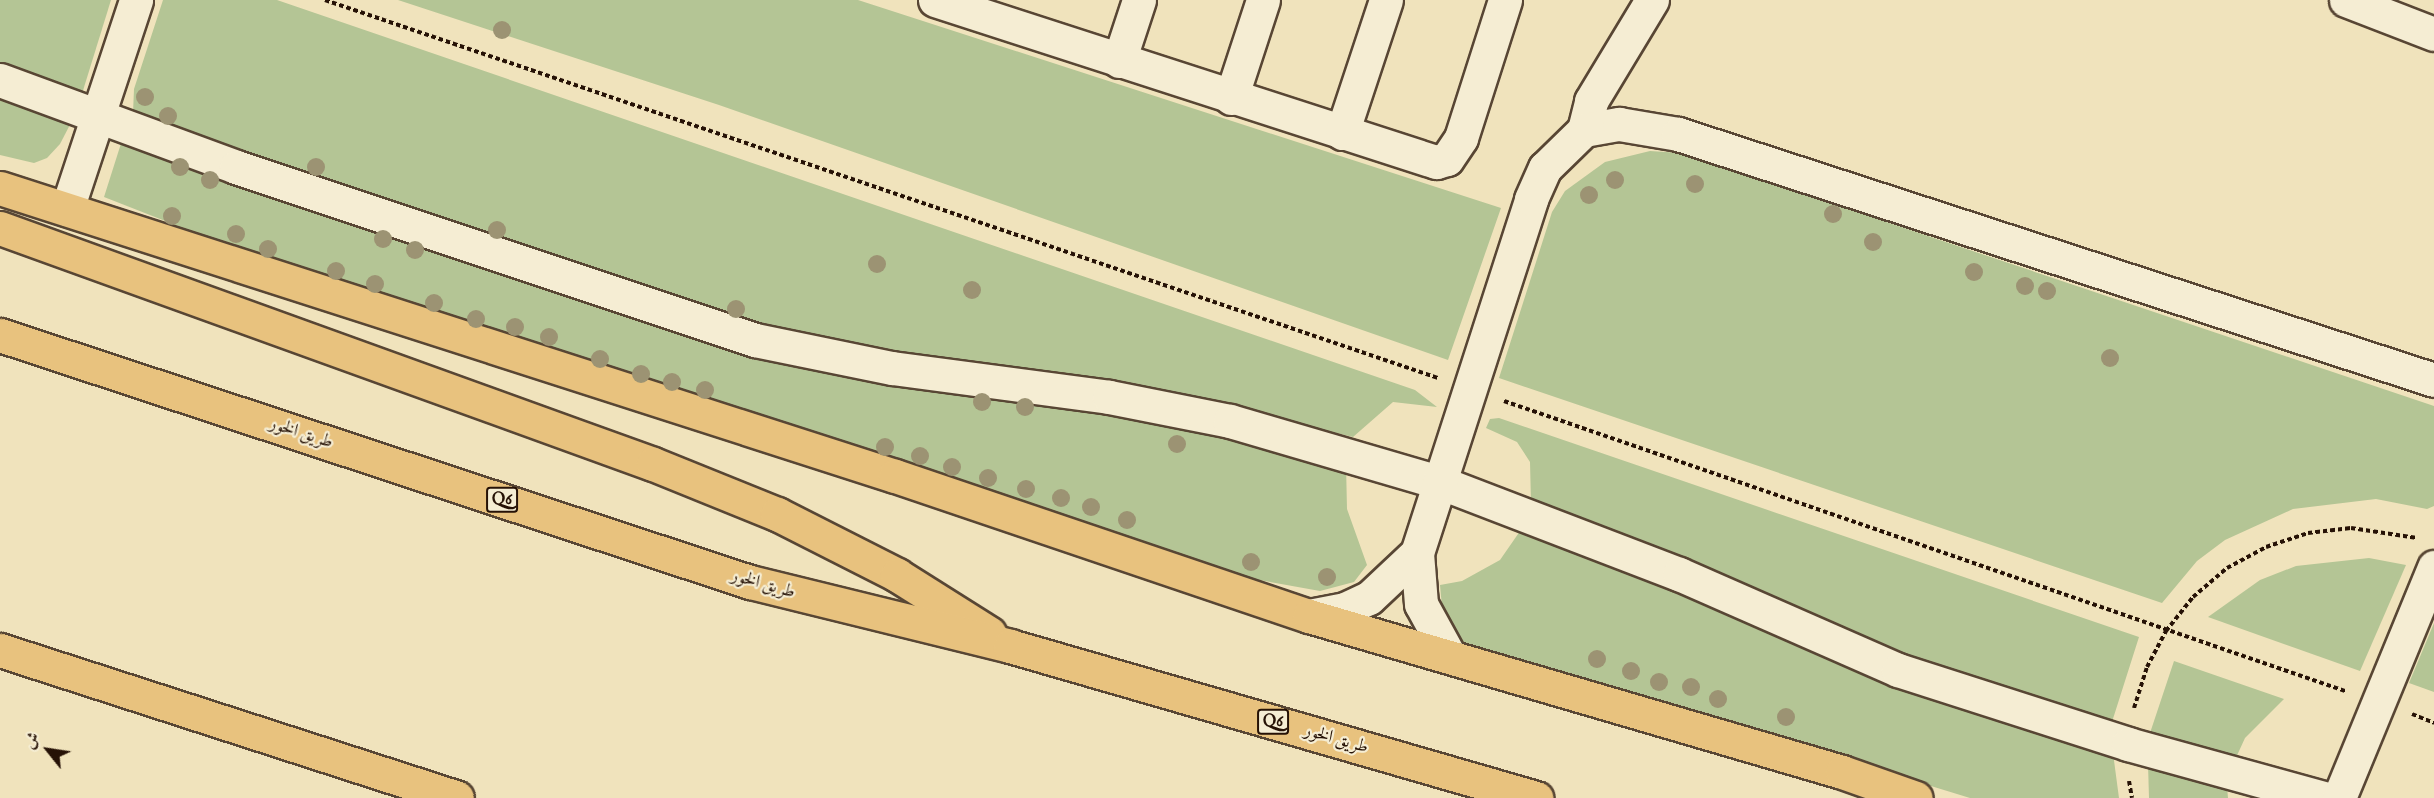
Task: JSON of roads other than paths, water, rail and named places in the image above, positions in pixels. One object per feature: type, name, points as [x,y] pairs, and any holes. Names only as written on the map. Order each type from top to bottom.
[{"type":"highway","points":[[0,188],[895,476],[1309,616],[1842,772],[1916,798]]},
{"type":"highway","points":[[0,228],[641,460],[777,514],[897,575],[1010,646]]},
{"type":"highway","name":"طريق الخور","points":[[0,335],[750,582],[880,618],[1010,646],[1536,798]]},
{"type":"highway","points":[[0,650],[457,798]]},
{"type":"street","points":[[67,210],[136,0]]},
{"type":"street","points":[[935,0],[1010,12],[1119,61],[1436,162],[1447,159],[1461,138],[1505,0]]},
{"type":"street","points":[[1119,61],[1139,0]]},
{"type":"street","points":[[1231,98],[1263,0]]},
{"type":"street","points":[[1342,133],[1386,0]]},
{"type":"street","points":[[1450,657],[1421,603],[1417,553],[1438,482],[1468,388],[1545,168],[1584,130],[1592,101],[1652,0]]},
{"type":"street","points":[[2346,0],[2434,34]]},
{"type":"street","points":[[0,80],[236,167],[755,340],[891,368],[1109,397],[1230,421],[1438,482],[1679,574],[1898,670],[2128,744],[2324,798]]},
{"type":"street","points":[[1584,130],[1619,124],[1678,134],[2434,380]]},
{"type":"street","points":[[1309,616],[1345,609],[1369,598],[1417,553]]},
{"type":"street","points":[[2338,798],[2429,554]]}]
